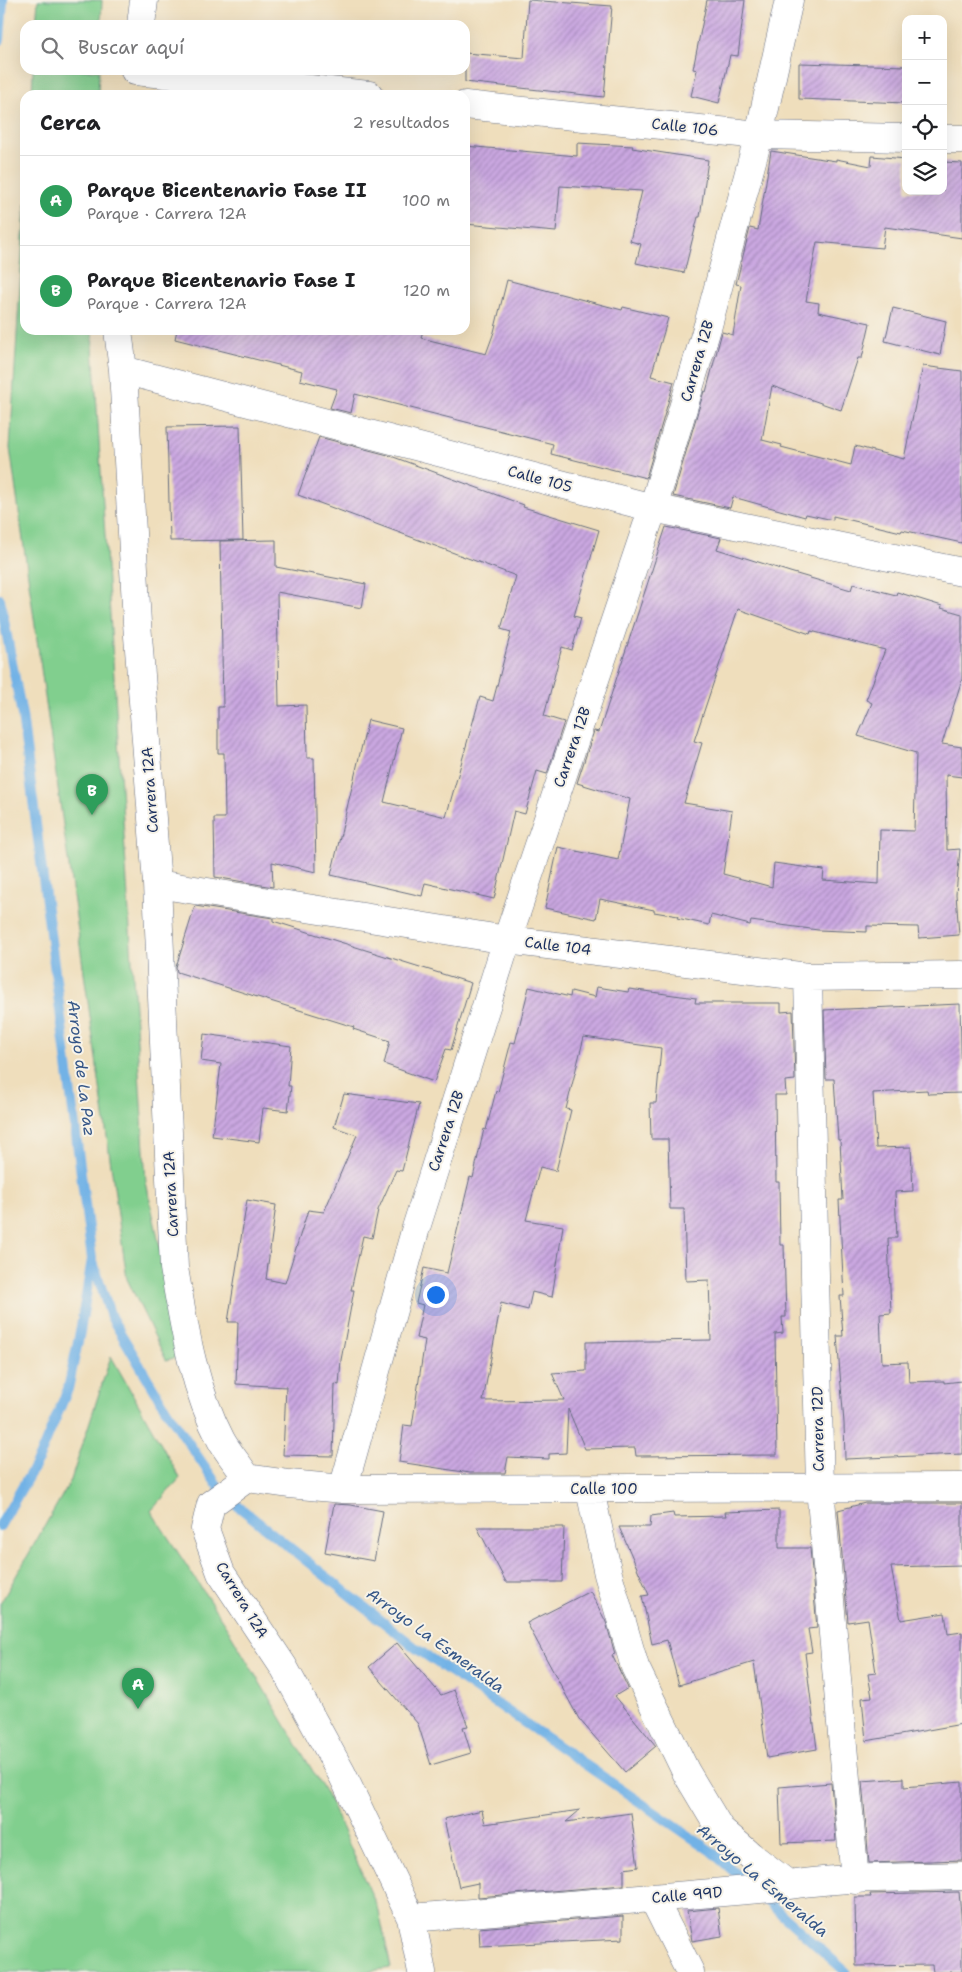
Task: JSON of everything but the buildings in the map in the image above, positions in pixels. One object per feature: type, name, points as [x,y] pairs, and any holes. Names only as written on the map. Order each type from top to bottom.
[{"type":"street","points":[[142,20],[144,0]]},
{"type":"street","name":"Carrera 12B","points":[[342,1490],[415,1230],[507,940],[653,508],[708,325],[759,134],[789,0]]},
{"type":"street","points":[[134,79],[295,90]]},
{"type":"street","name":"Calle 106","points":[[470,105],[759,134],[902,138]]},
{"type":"street","points":[[947,139],[962,139]]},
{"type":"street","name":"Carrera 12A","points":[[119,335],[123,370],[138,632],[157,884],[174,1268],[185,1330],[201,1396],[222,1441],[247,1478],[211,1504],[205,1529],[222,1573],[283,1666],[342,1774],[411,1918],[422,1972]]},
{"type":"street","name":"Calle 105","points":[[123,370],[653,508],[962,572]]},
{"type":"street","name":"Calle 104","points":[[157,884],[507,940],[808,977],[962,975]]},
{"type":"street","name":"Carrera 12D","points":[[808,977],[820,1488],[855,1880]]},
{"type":"street","name":"Calle 100","points":[[247,1478],[342,1490],[962,1487]]},
{"type":"street","points":[[590,1490],[608,1574],[635,1667],[686,1772],[720,1829],[751,1856],[781,1887]]},
{"type":"street","name":"Calle 99D","points":[[411,1918],[855,1880],[962,1876]]},
{"type":"street","points":[[653,1898],[690,1972]]},
{"type":"green space","points":[[38,0],[102,0],[101,20],[36,20]]},
{"type":"green space","points":[[33,75],[99,75],[98,90],[32,90]]},
{"type":"green space","points":[[20,285],[20,335],[92,335],[146,1182],[183,1356],[166,1360],[127,1279],[10,448]]},
{"type":"green space","points":[[111,1356],[180,1478],[151,1511],[226,1626],[326,1793],[379,1911],[391,1968],[363,1972],[0,1972],[0,1604],[71,1480]]},
{"type":"waterway","name":"Arroyo de La Paz","points":[[0,40],[3,0]]},
{"type":"waterway","name":"Arroyo de La Paz","points":[[0,599],[22,715],[92,1259],[68,1389],[39,1458],[0,1526]]},
{"type":"waterway","name":"Arroyo La Esmeralda","points":[[92,1259],[111,1317],[167,1411],[224,1495],[417,1649],[711,1851],[749,1885]]},
{"type":"waterway","name":"Arroyo La Esmeralda","points":[[759,1894],[846,1972]]},
{"type":"place","name":"Parque Bicentenario Fase I","points":[[92,815]]},
{"type":"place","name":"Parque Bicentenario Fase II","points":[[138,1709]]}]
